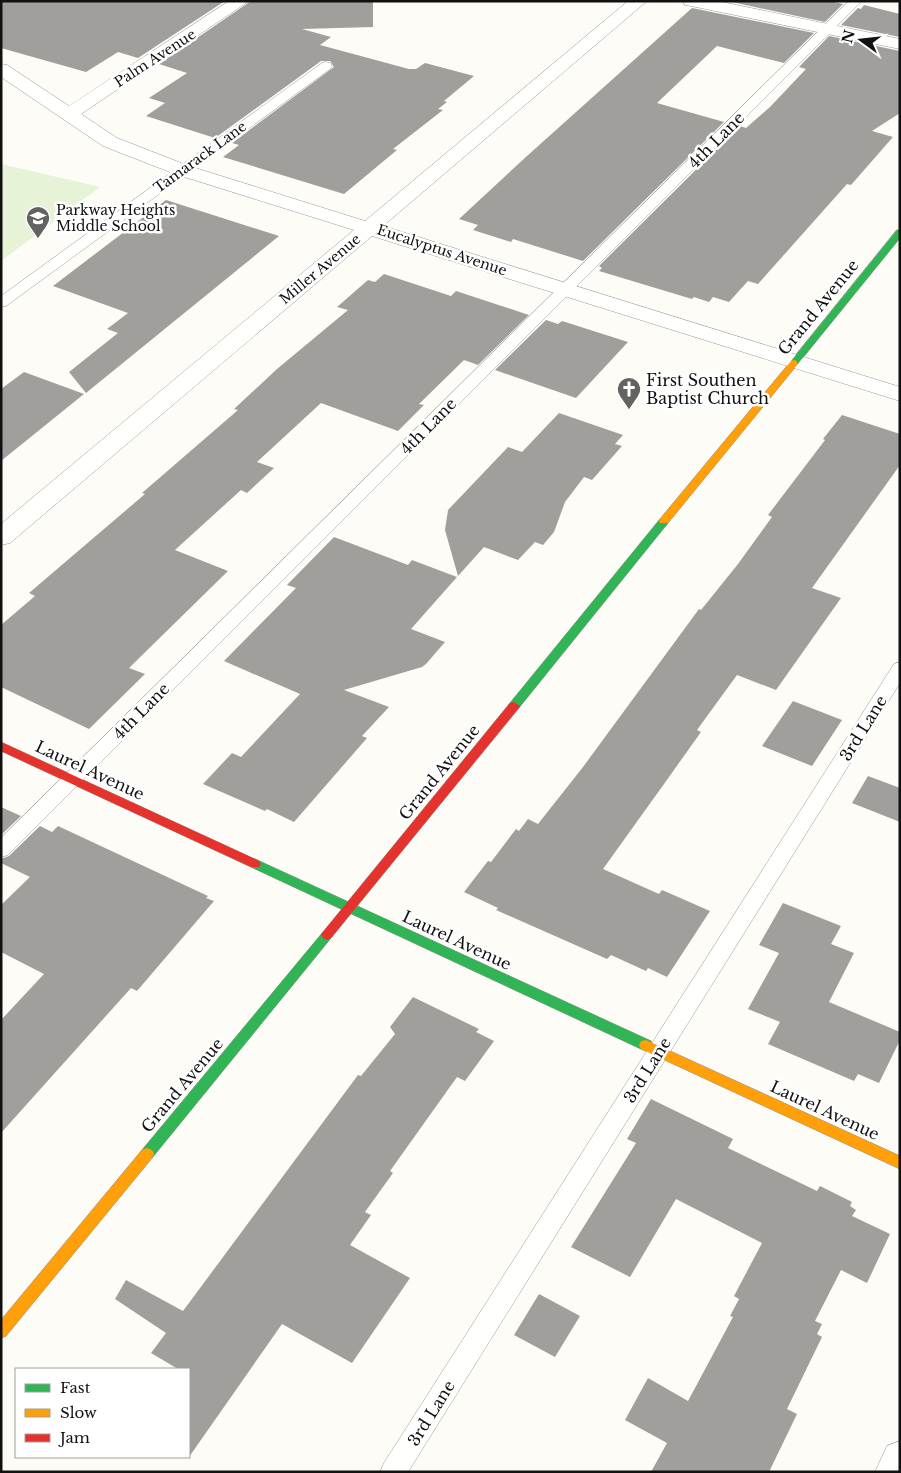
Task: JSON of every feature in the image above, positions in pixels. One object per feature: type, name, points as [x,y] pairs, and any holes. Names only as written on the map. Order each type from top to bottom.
[{"type":"main road","name":"Grand Avenue","points":[[1,1331],[349,909],[900,232]]},
{"type":"main road","name":"Laurel Avenue","points":[[1,746],[900,1163]]},
{"type":"street","name":"Palm Avenue","points":[[69,114],[241,1]]},
{"type":"street","name":"Miller Avenue","points":[[1,537],[639,1]]},
{"type":"street","points":[[691,1],[900,44]]},
{"type":"street","name":"Eucalyptus Avenue","points":[[1,69],[110,142],[182,170],[900,394]]},
{"type":"street","points":[[894,1472],[900,1459]]},
{"type":"lane","name":"4th Lane","points":[[1,850],[856,1]]},
{"type":"lane","name":"Tamarack Lane","points":[[1,303],[326,66]]},
{"type":"lane","name":"3rd Lane","points":[[394,1472],[900,668]]},
{"type":"green space","points":[[1,164],[100,187],[1,261]]},
{"type":"building","points":[[1,1],[225,1],[138,58],[118,52],[86,72],[1,48]]},
{"type":"building","points":[[251,1],[373,2],[373,27],[302,29],[331,37],[320,45],[409,69],[416,69],[425,63],[474,76],[444,101],[447,102],[438,109],[443,110],[393,149],[397,150],[344,194],[223,157],[239,145],[232,143],[334,67],[330,61],[321,61],[215,138],[146,116],[165,103],[149,98],[187,73],[159,64]]},
{"type":"building","points":[[727,1],[830,1],[843,4],[825,22]]},
{"type":"building","points":[[864,5],[900,14],[900,37],[841,25],[858,8],[861,9]]},
{"type":"building","points":[[692,8],[814,33],[784,63],[717,46],[657,103],[724,122],[583,261],[513,239],[511,242],[473,230],[478,225],[459,219],[527,156]]},
{"type":"building","points":[[829,36],[900,51],[900,113],[872,131],[893,137],[851,185],[847,184],[758,284],[748,281],[729,302],[713,297],[709,302],[694,297],[692,299],[599,271],[602,268],[599,266],[740,126],[746,128],[770,107],[806,69],[799,67]]},
{"type":"building","points":[[166,200],[279,236],[86,393],[69,372],[118,333],[107,329],[128,313],[53,286]]},
{"type":"building","points":[[384,274],[451,296],[456,291],[529,315],[478,365],[464,360],[419,404],[424,405],[398,431],[321,403],[257,462],[274,468],[247,493],[241,490],[175,550],[228,571],[129,668],[145,674],[89,729],[1,687],[1,625],[35,596],[29,593],[145,494],[142,493],[238,410],[234,409],[277,369],[348,310],[337,307],[368,280],[375,282]]},
{"type":"building","points":[[546,320],[558,324],[562,321],[628,342],[576,398],[495,370]]},
{"type":"building","points":[[24,372],[84,394],[1,461],[1,389]]},
{"type":"building","points":[[559,413],[623,435],[615,444],[622,446],[592,480],[584,477],[565,502],[554,532],[543,545],[535,542],[518,560],[484,547],[458,576],[445,530],[448,510],[508,447],[522,452]]},
{"type":"building","points":[[842,415],[900,434],[900,465],[812,588],[841,598],[776,690],[737,675],[697,730],[701,732],[603,869],[659,894],[662,890],[710,911],[667,977],[648,968],[646,971],[611,955],[607,959],[496,910],[498,908],[464,892],[488,861],[491,862],[516,829],[519,831],[528,819],[538,824],[583,767],[699,609],[701,610],[738,564],[772,517],[768,515]]},
{"type":"building","points":[[334,537],[408,565],[412,560],[457,577],[411,629],[445,642],[426,664],[422,667],[344,690],[389,707],[362,736],[367,738],[294,822],[267,809],[265,811],[203,784],[232,753],[241,757],[300,694],[224,661],[296,588],[287,585]]},
{"type":"building","points":[[793,701],[842,720],[812,766],[762,746]]},
{"type":"building","points":[[868,776],[900,788],[900,822],[852,803]]},
{"type":"building","points":[[1,807],[21,816],[1,835]]},
{"type":"building","points":[[40,826],[52,832],[58,826],[208,896],[206,898],[214,901],[137,991],[131,988],[1,1133],[1,1020],[44,974],[1,952],[1,905],[30,877],[1,863],[1,859],[9,856]]},
{"type":"building","points":[[783,903],[841,926],[831,944],[854,953],[829,1002],[900,1032],[900,1040],[879,1083],[858,1074],[854,1081],[768,1044],[780,1022],[748,1009],[779,953],[759,945]]},
{"type":"building","points":[[413,997],[479,1029],[476,1032],[494,1041],[465,1081],[457,1077],[390,1171],[393,1173],[365,1212],[371,1215],[350,1245],[410,1278],[352,1363],[282,1324],[190,1456],[190,1368],[176,1368],[151,1353],[166,1333],[115,1299],[126,1280],[183,1311],[358,1075],[361,1076],[395,1034],[390,1027]]},
{"type":"building","points":[[651,1099],[733,1139],[728,1148],[817,1191],[820,1186],[852,1202],[850,1206],[856,1210],[852,1216],[890,1234],[867,1283],[841,1270],[815,1321],[822,1324],[817,1334],[822,1337],[787,1409],[797,1414],[769,1472],[651,1472],[667,1443],[625,1420],[648,1378],[688,1401],[733,1317],[730,1316],[739,1299],[734,1296],[762,1243],[676,1199],[630,1277],[571,1247],[636,1143],[627,1139]]},
{"type":"building","points":[[539,1294],[580,1316],[555,1357],[514,1335]]},
{"type":"traffic: fast","points":[[794,363],[900,232]]},
{"type":"traffic: fast","points":[[514,706],[664,521]]},
{"type":"traffic: fast","points":[[255,864],[646,1045]]},
{"type":"traffic: fast","points":[[147,1154],[327,935]]},
{"type":"traffic: slow","points":[[664,521],[794,363]]},
{"type":"traffic: slow","points":[[646,1045],[900,1163]]},
{"type":"traffic: slow","points":[[1,1331],[147,1154]]},
{"type":"traffic: jam","points":[[327,935],[514,706]]},
{"type":"traffic: jam","points":[[1,746],[255,864]]},
{"type":"place","name":"Parkway Heights Middle School","points":[[38,239]]},
{"type":"place","name":"First Southen Baptist Church","points":[[629,410]]}]
